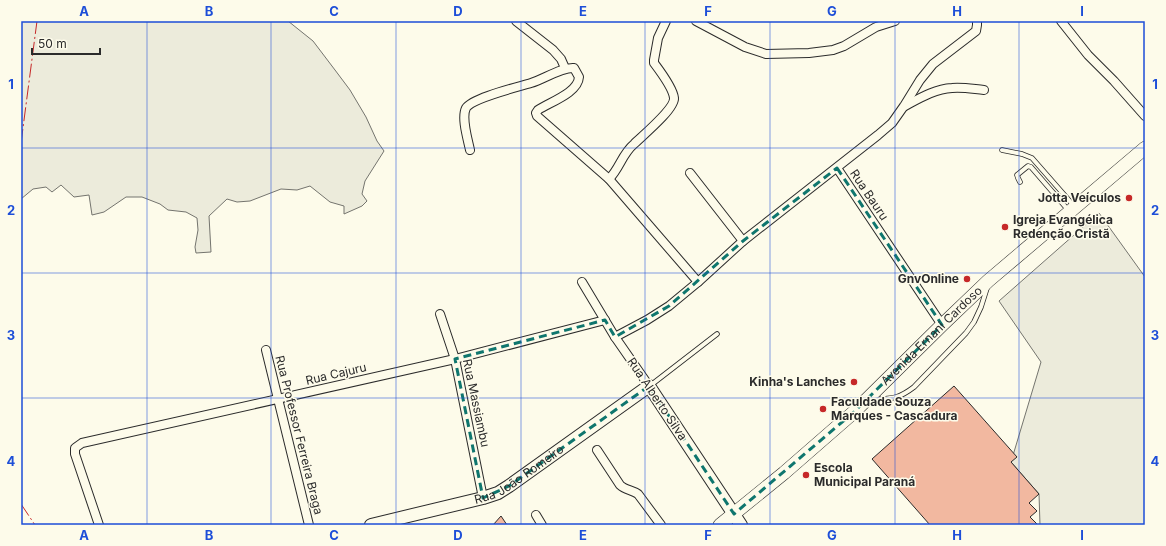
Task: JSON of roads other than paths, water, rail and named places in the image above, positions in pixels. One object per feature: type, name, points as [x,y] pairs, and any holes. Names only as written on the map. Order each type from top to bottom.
[{"type":"main road","name":"Avenida Ernani Cardoso","points":[[720,525],[738,519],[796,463],[854,412],[988,281],[1145,148]]},
{"type":"street","points":[[516,21],[553,50],[561,59],[565,68]]},
{"type":"street","points":[[609,179],[616,172],[626,151],[662,116],[674,101],[673,92],[654,63],[658,38],[666,21]]},
{"type":"street","points":[[696,21],[745,47],[766,54],[809,53],[833,50],[844,46],[876,27],[896,21]]},
{"type":"street","points":[[837,168],[888,127],[904,106],[926,71],[939,58],[974,33],[977,28],[977,21]]},
{"type":"street","points":[[1062,21],[1088,56],[1114,80],[1145,116]]},
{"type":"street","points":[[470,150],[464,115],[469,104],[539,80],[565,68],[573,67],[576,69],[579,77],[578,83],[570,91],[538,110],[536,113],[537,116],[609,179],[698,282]]},
{"type":"street","points":[[904,106],[926,95],[944,89],[960,88],[984,90]]},
{"type":"street","name":"Rua Bauru","points":[[615,337],[658,313],[698,282],[743,241],[837,168],[942,325]]},
{"type":"street","points":[[690,173],[743,241]]},
{"type":"street","name":"Rua Alberto Silva","points":[[582,282],[615,337],[738,519]]},
{"type":"street","name":"Rua Massiambu","points":[[440,314],[455,359],[483,498]]},
{"type":"street","name":"Rua Cajuru","points":[[99,525],[75,454],[76,448],[82,443],[455,359],[605,320]]},
{"type":"street","name":"Rua Professor Ferreira Braga","points":[[266,350],[309,525]]},
{"type":"street","name":"Rua João Romeiro","points":[[371,525],[498,493],[649,386]]},
{"type":"street","points":[[596,450],[620,485],[623,488],[638,494],[661,525]]},
{"type":"street","points":[[536,515],[542,525]]},
{"type":"lane","points":[[1002,150],[1022,154],[1032,158],[1072,209]]},
{"type":"lane","points":[[1020,182],[1017,175],[1028,166],[1031,167],[1072,209]]},
{"type":"lane","points":[[866,400],[896,398],[914,387],[974,322],[981,307],[988,281]]},
{"type":"lane","points":[[649,386],[717,334]]},
{"type":"place","name":"Jotta Veículos","points":[[1129,198]]},
{"type":"place","name":"Igreja Evangélica Redenção Cristã","points":[[1005,227]]},
{"type":"place","name":"GnvOnline","points":[[967,279]]},
{"type":"place","name":"Kinha's Lanches","points":[[854,382]]},
{"type":"place","name":"Faculdade Souza Marques - Cascadura","points":[[823,409]]},
{"type":"place","name":"Escola Municipal Paraná","points":[[806,475]]}]
